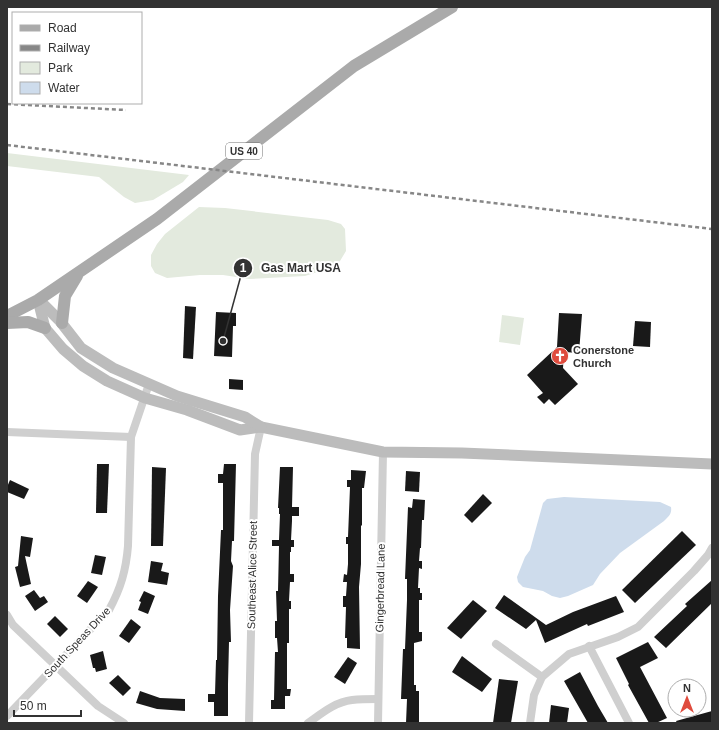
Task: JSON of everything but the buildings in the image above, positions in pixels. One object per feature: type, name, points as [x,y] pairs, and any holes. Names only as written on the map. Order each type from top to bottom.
[{"type":"main road","name":"US 40","points":[[7,316],[38,300],[157,219],[354,66],[452,7]]},
{"type":"main road","points":[[62,323],[65,296],[80,272]]},
{"type":"main road","points":[[38,300],[62,323],[81,348],[113,368],[177,396],[245,417],[261,427]]},
{"type":"main road","points":[[38,300],[45,328],[63,349],[83,366],[107,382],[145,398],[187,410],[240,430],[261,427],[383,452],[462,453],[712,464]]},
{"type":"main road","points":[[7,323],[28,322],[45,328]]},
{"type":"street","name":"South Speas Drive","points":[[7,716],[109,610],[119,590],[126,562],[128,546],[131,437],[149,384]]},
{"type":"street","name":"Southeast Alice Street","points":[[249,723],[255,454],[261,427]]},
{"type":"street","points":[[7,432],[131,437]]},
{"type":"street","name":"Gingerbread Lane","points":[[378,723],[383,452]]},
{"type":"street","points":[[530,723],[534,695],[542,677],[569,654],[618,637],[638,627],[694,571],[712,548]]},
{"type":"street","points":[[7,615],[13,625],[98,706],[124,723]]},
{"type":"street","points":[[496,644],[542,677]]},
{"type":"street","points":[[589,646],[629,723]]},
{"type":"street","points":[[308,723],[328,708],[338,704],[352,700],[378,699]]},
{"type":"green space","points":[[7,153],[189,175],[183,182],[153,200],[135,203],[124,197],[99,177],[7,166]]},
{"type":"green space","points":[[199,207],[225,208],[328,220],[341,224],[345,229],[346,251],[340,261],[333,267],[305,276],[249,279],[223,275],[200,275],[167,278],[155,273],[151,266],[151,255],[157,244],[165,234]]},
{"type":"green space","points":[[502,315],[524,318],[520,345],[499,342]]},
{"type":"water","points":[[564,497],[660,502],[671,507],[671,513],[664,521],[620,553],[600,574],[593,585],[560,598],[543,591],[523,587],[518,582],[517,577],[525,557],[530,550],[543,503],[547,499]]},
{"type":"railway","points":[[7,104],[126,110]]},
{"type":"railway","points":[[7,145],[712,229]]},
{"type":"place","name":"Gas Mart USA","points":[[223,341]]},
{"type":"place","name":"Conerstone Church","points":[[560,356]]}]
